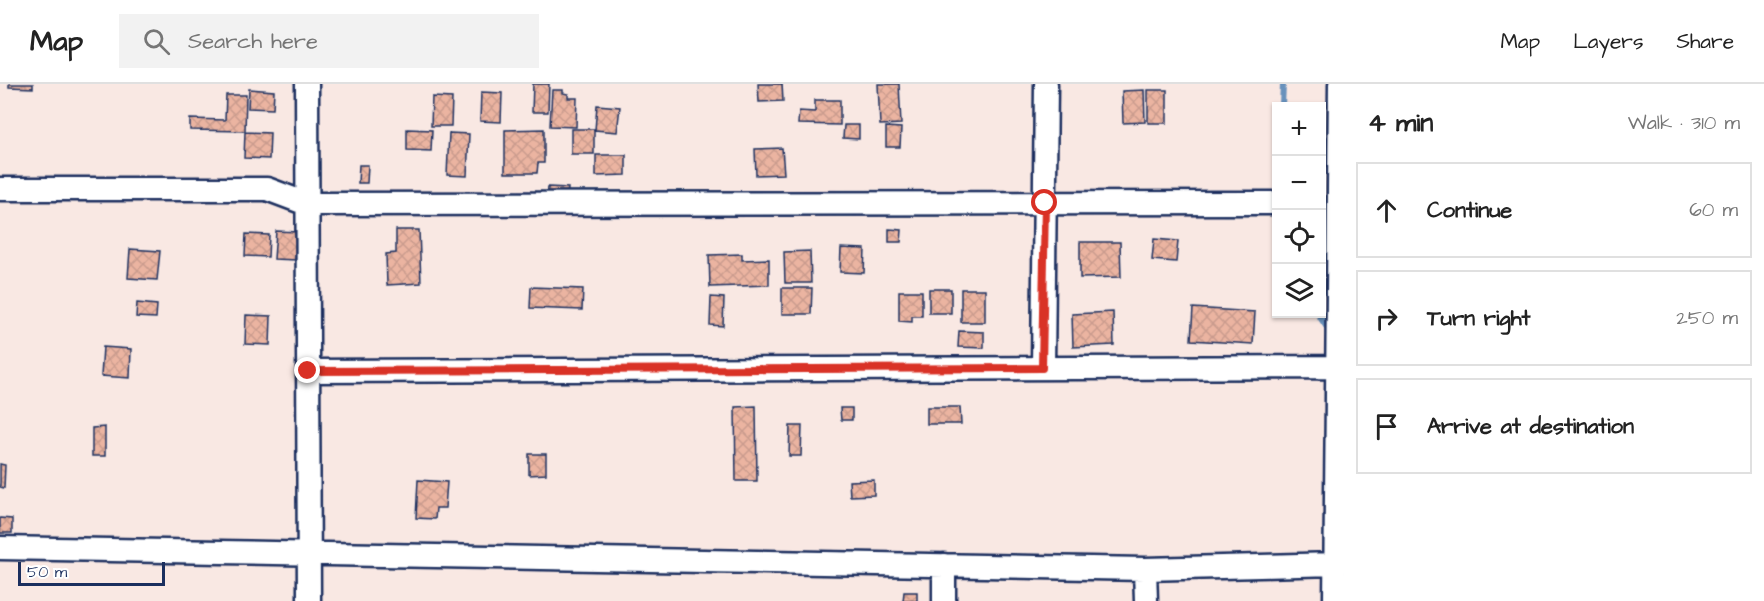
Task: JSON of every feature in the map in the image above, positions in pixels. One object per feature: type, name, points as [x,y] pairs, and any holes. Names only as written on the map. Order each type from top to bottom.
[{"type":"street","points":[[307,84],[309,601]]},
{"type":"street","points":[[1042,368],[1046,84]]},
{"type":"street","points":[[1335,601],[1339,563],[1337,367],[1330,203],[1340,84]]},
{"type":"street","points":[[0,189],[267,189],[307,204],[1272,203]]},
{"type":"street","points":[[308,371],[1337,367]]},
{"type":"street","points":[[0,548],[1145,569],[1339,563]]},
{"type":"street","points":[[944,565],[944,601]]},
{"type":"street","points":[[1145,569],[1146,601]]},
{"type":"building","points":[[9,84],[33,84],[33,88],[9,87]]},
{"type":"building","points":[[533,84],[549,84],[548,112],[532,112]]},
{"type":"building","points":[[758,84],[782,84],[783,101],[759,102]]},
{"type":"building","points":[[878,84],[899,84],[901,124],[880,125]]},
{"type":"building","points":[[249,89],[274,91],[273,109],[248,108]]},
{"type":"building","points":[[552,90],[563,90],[563,93],[568,94],[568,98],[577,98],[576,127],[550,126]]},
{"type":"building","points":[[1144,90],[1145,122],[1123,123],[1122,91]]},
{"type":"building","points":[[1148,90],[1167,90],[1167,123],[1148,123]]},
{"type":"building","points":[[481,92],[502,93],[501,122],[480,121]]},
{"type":"building","points":[[226,95],[246,95],[245,131],[190,130],[190,119],[225,120]]},
{"type":"building","points":[[432,97],[452,98],[451,126],[431,126]]},
{"type":"building","points":[[815,100],[840,100],[840,125],[798,124],[799,111],[815,112]]},
{"type":"building","points":[[597,105],[620,107],[617,132],[595,130]]},
{"type":"building","points":[[844,125],[859,125],[859,139],[843,138]]},
{"type":"building","points":[[886,127],[901,128],[900,147],[886,147]]},
{"type":"building","points":[[407,129],[432,130],[431,151],[407,150]]},
{"type":"building","points":[[544,129],[544,163],[538,163],[537,173],[505,173],[505,130]]},
{"type":"building","points":[[571,129],[594,129],[594,154],[571,154]]},
{"type":"building","points":[[245,132],[270,133],[269,159],[244,158]]},
{"type":"building","points":[[449,133],[469,134],[467,176],[447,175]]},
{"type":"building","points":[[782,148],[784,174],[756,175],[755,149]]},
{"type":"building","points":[[596,155],[626,155],[626,175],[596,176]]},
{"type":"building","points":[[359,165],[368,165],[367,183],[358,183]]},
{"type":"building","points":[[548,187],[568,188],[567,201],[547,201]]},
{"type":"building","points":[[889,229],[902,230],[901,242],[889,242]]},
{"type":"building","points":[[396,230],[419,230],[421,283],[387,285],[386,254],[396,253]]},
{"type":"building","points":[[276,231],[298,232],[297,260],[274,259]]},
{"type":"building","points":[[246,234],[269,235],[268,257],[245,256]]},
{"type":"building","points":[[1154,239],[1178,241],[1176,262],[1152,260]]},
{"type":"building","points":[[1080,242],[1120,242],[1121,277],[1080,278]]},
{"type":"building","points":[[841,248],[865,249],[864,273],[840,272]]},
{"type":"building","points":[[130,249],[160,251],[157,280],[128,278]]},
{"type":"building","points":[[810,251],[811,283],[785,283],[784,252]]},
{"type":"building","points":[[742,254],[742,260],[769,259],[769,285],[710,287],[709,255]]},
{"type":"building","points":[[531,287],[583,289],[582,310],[530,308]]},
{"type":"building","points":[[782,288],[812,288],[811,314],[782,314]]},
{"type":"building","points":[[929,289],[951,289],[951,313],[929,313]]},
{"type":"building","points":[[961,289],[985,289],[985,322],[961,322]]},
{"type":"building","points":[[899,291],[922,291],[922,316],[912,316],[912,322],[899,321]]},
{"type":"building","points":[[711,297],[724,298],[723,326],[710,325]]},
{"type":"building","points":[[137,303],[157,305],[156,318],[136,317]]},
{"type":"building","points":[[1193,308],[1255,312],[1253,344],[1191,340]]},
{"type":"building","points":[[1113,312],[1114,345],[1073,347],[1072,314]]},
{"type":"building","points":[[246,315],[271,316],[270,345],[245,344]]},
{"type":"building","points":[[959,331],[984,332],[984,348],[958,347]]},
{"type":"building","points":[[103,347],[131,349],[130,378],[101,376]]},
{"type":"building","points":[[756,406],[757,481],[736,481],[735,407]]},
{"type":"building","points":[[927,407],[960,407],[961,424],[927,424]]},
{"type":"building","points":[[840,408],[852,408],[852,420],[841,420]]},
{"type":"building","points":[[790,426],[802,426],[801,456],[789,456]]},
{"type":"building","points":[[105,427],[105,456],[92,456],[92,428]]},
{"type":"building","points":[[529,454],[546,454],[546,474],[529,475]]},
{"type":"building","points":[[0,464],[5,465],[4,488],[0,487]]},
{"type":"building","points":[[418,480],[447,482],[445,508],[436,508],[435,519],[416,518]]},
{"type":"building","points":[[874,480],[874,495],[850,496],[849,481]]},
{"type":"building","points":[[0,518],[12,519],[12,533],[0,533]]},
{"type":"building","points":[[904,592],[917,592],[917,601],[903,601]]},
{"type":"waterway","points":[[1282,102],[1283,84]]},
{"type":"waterway","points":[[1321,318],[1330,332]]},
{"type":"route","points":[[308,371],[1042,368],[1045,203]]}]
